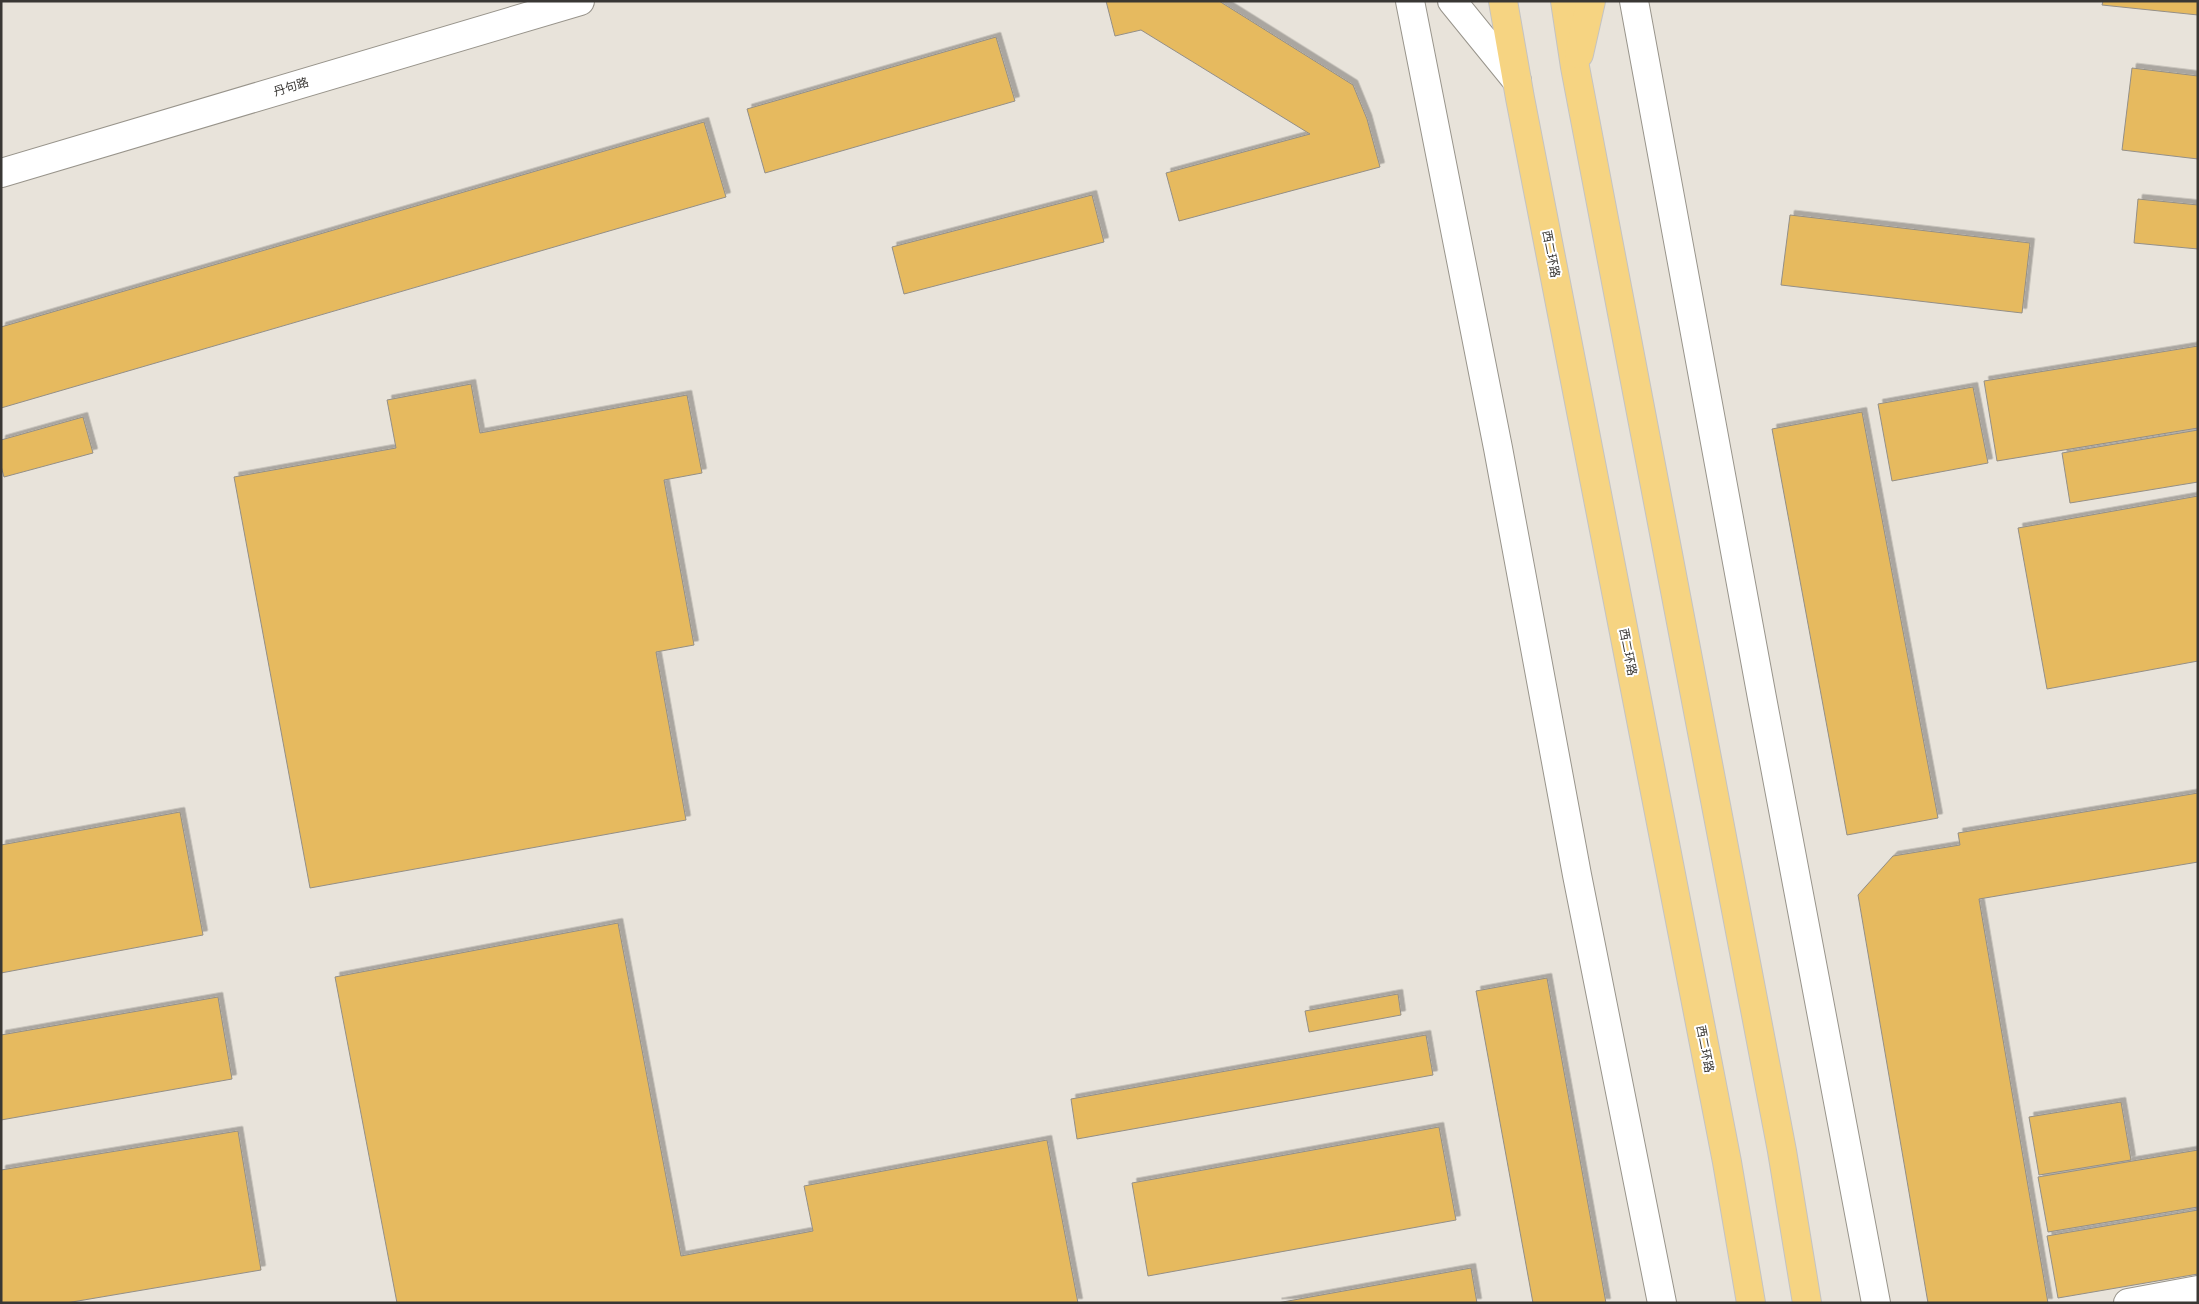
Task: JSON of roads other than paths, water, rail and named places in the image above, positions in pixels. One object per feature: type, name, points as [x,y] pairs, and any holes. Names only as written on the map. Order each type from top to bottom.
[{"type":"main road","name":"西二环路","points":[[1503,1],[1725,1153],[1751,1303]]},
{"type":"main road","points":[[1565,1],[1575,67],[1782,1151],[1807,1303]]},
{"type":"main road","points":[[1575,67],[1591,1]]},
{"type":"street","name":"丹句路","points":[[1,173],[580,1]]},
{"type":"street","points":[[1410,1],[1498,448],[1579,885],[1662,1303]]},
{"type":"street","points":[[1452,1],[1517,81]]},
{"type":"street","points":[[1634,1],[1762,698],[1876,1303]]},
{"type":"street","points":[[2128,1303],[2198,1290]]}]
